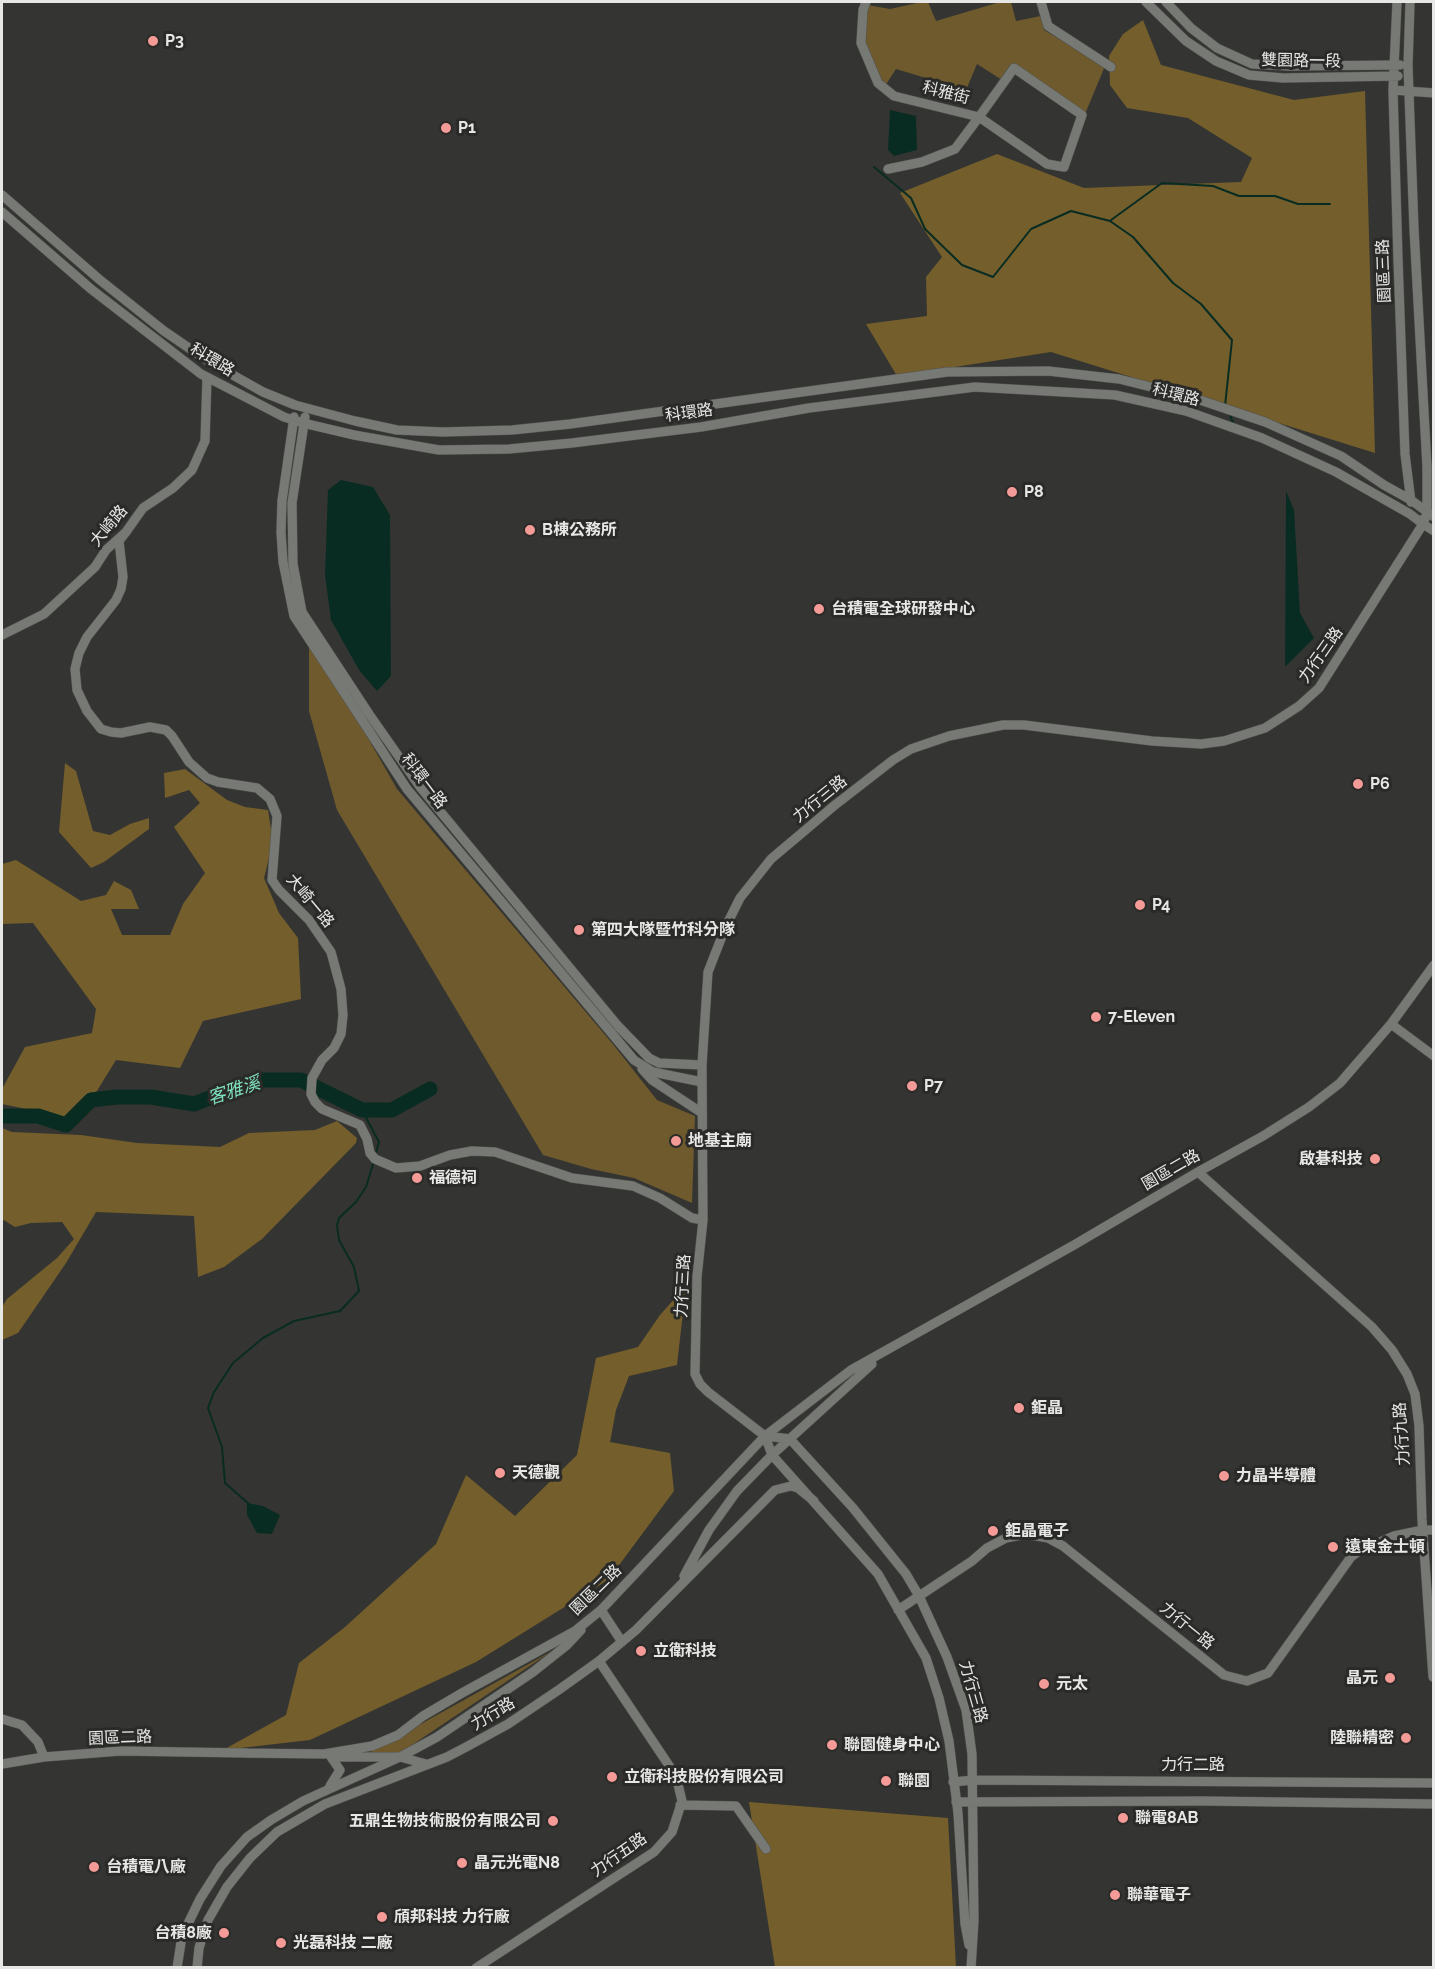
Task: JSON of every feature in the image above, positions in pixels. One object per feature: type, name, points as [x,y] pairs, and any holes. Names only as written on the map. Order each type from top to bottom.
[{"type":"street","name":"科雅街","points":[[866,2],[863,10],[861,43],[878,83],[894,96],[980,117],[1047,164],[1064,167],[1082,116],[1014,68],[980,117]]},
{"type":"street","points":[[1041,2],[1048,26],[1111,67]]},
{"type":"street","name":"雙園路一段","points":[[1146,2],[1186,41],[1216,61],[1249,75],[1284,78],[1409,76]]},
{"type":"street","name":"雙園路一段","points":[[1166,2],[1191,28],[1217,48],[1252,64],[1288,66],[1394,64],[1408,66]]},
{"type":"street","name":"園區三路","points":[[1397,2],[1393,90],[1405,454],[1411,506]]},
{"type":"street","name":"園區三路","points":[[1410,2],[1408,66],[1414,229],[1430,515]]},
{"type":"street","points":[[1393,90],[1434,93]]},
{"type":"street","points":[[888,169],[922,162],[955,149],[980,117]]},
{"type":"street","name":"科環路","points":[[2,195],[100,280],[164,331],[207,361],[263,392],[306,409],[398,430],[443,432],[512,430],[947,372],[1048,371],[1119,379],[1191,397],[1265,422],[1341,456],[1388,487],[1411,506],[1423,524]]},
{"type":"street","name":"科環路","points":[[2,212],[91,289],[207,376],[299,422],[394,444],[440,450],[509,449],[572,443],[701,427],[809,408],[975,387],[1115,396],[1186,411],[1262,438],[1430,515]]},
{"type":"street","name":"大崎路","points":[[2,635],[44,614],[95,567],[106,550],[126,532],[143,508],[173,488],[192,470],[205,441],[207,376]]},
{"type":"street","name":"科環一路","points":[[295,405],[299,422],[292,503],[293,564],[302,612],[420,787],[618,1026],[649,1058],[659,1063],[702,1065]]},
{"type":"street","name":"科環一路","points":[[306,409],[299,422],[282,501],[283,562],[294,616],[408,789],[639,1064],[653,1072],[702,1082]]},
{"type":"street","points":[[1388,487],[1393,489],[1403,487],[1407,478]]},
{"type":"street","points":[[1411,506],[1411,540]]},
{"type":"street","name":"力行三路","points":[[971,1964],[974,1921],[973,1779],[966,1710],[947,1657],[919,1596],[906,1574],[853,1508],[789,1440],[765,1436],[714,1397],[700,1384],[695,1374],[697,1277],[703,1220],[702,1065],[708,972],[726,926],[741,898],[771,859],[835,805],[893,760],[911,749],[949,736],[1003,725],[1024,725],[1152,741],[1201,744],[1224,741],[1265,728],[1299,706],[1319,687],[1391,577],[1411,540],[1430,515]]},
{"type":"street","points":[[1423,524],[1434,531]]},
{"type":"street","name":"大崎一路","points":[[126,532],[119,541],[123,577],[121,589],[116,600],[87,637],[79,653],[75,669],[77,690],[87,711],[101,729],[121,733],[150,727],[166,730],[189,762],[207,778],[257,788],[270,799],[277,816],[272,880],[309,920],[331,952],[341,989],[343,1015],[340,1034],[334,1048],[322,1060],[312,1078],[311,1094],[322,1109],[360,1125],[367,1139],[370,1153],[375,1159],[396,1168],[420,1166],[450,1155],[472,1151],[495,1152],[572,1178],[633,1186],[660,1198],[692,1218],[703,1220]]},
{"type":"street","name":"園區二路","points":[[2,1764],[44,1757],[120,1751],[324,1754],[372,1746],[398,1735],[423,1716],[574,1631],[601,1610],[765,1436],[851,1370],[883,1354],[1198,1172],[1263,1137],[1309,1107],[1340,1083],[1391,1024],[1434,965]]},
{"type":"street","points":[[1391,1024],[1434,1056]]},
{"type":"street","points":[[639,1064],[652,1080],[702,1113]]},
{"type":"street","name":"力行九路","points":[[1198,1172],[1372,1327],[1392,1350],[1407,1374],[1415,1394],[1419,1426],[1433,1677]]},
{"type":"street","name":"園區二路","points":[[679,1586],[709,1530],[737,1491],[772,1455],[883,1354]]},
{"type":"street","name":"力行三路","points":[[765,1436],[772,1455],[878,1574],[926,1658],[939,1698],[949,1741],[958,1814],[965,1924],[971,1964]]},
{"type":"street","name":"力行路","points":[[197,1968],[199,1948],[207,1920],[222,1895],[250,1858],[277,1832],[325,1804],[427,1765],[508,1724],[599,1661],[622,1642],[775,1490],[791,1486],[798,1488],[814,1501]]},
{"type":"street","name":"力行一路","points":[[898,1610],[987,1548],[1006,1538],[1026,1534],[1048,1538],[1063,1546],[1224,1675],[1247,1681],[1268,1673],[1351,1557],[1359,1551],[1394,1536],[1434,1530]]},
{"type":"street","points":[[601,1610],[622,1642]]},
{"type":"street","name":"力行路","points":[[177,1968],[182,1936],[200,1899],[220,1866],[247,1837],[271,1820],[329,1788],[400,1757],[437,1737],[533,1672],[567,1645],[601,1610]]},
{"type":"street","name":"力行五路","points":[[476,1968],[654,1852],[672,1832],[682,1801],[676,1776],[599,1661]]},
{"type":"street","points":[[2,1719],[21,1725],[38,1742],[44,1757]]},
{"type":"street","name":"園區二路","points":[[241,1753],[400,1757],[427,1765]]},
{"type":"street","points":[[329,1788],[336,1780],[340,1770],[331,1757]]},
{"type":"street","name":"力行二路","points":[[953,1782],[973,1779],[1434,1783]]},
{"type":"street","points":[[956,1802],[1203,1801],[1434,1804]]},
{"type":"street","points":[[680,1804],[736,1806],[766,1849]]},
{"type":"shaded area","points":[[928,2],[936,21],[1000,2],[1011,2],[1016,21],[1041,16],[1044,30],[1105,66],[1085,114],[1012,64],[1002,80],[977,64],[966,90],[896,69],[885,86],[864,45],[867,5],[890,9]]},
{"type":"shaded area","points":[[1143,20],[1161,65],[1294,100],[1365,91],[1375,453],[1051,352],[897,376],[866,324],[927,316],[926,277],[942,257],[900,193],[997,154],[1084,188],[1241,182],[1252,158],[1188,118],[1127,108],[1110,85],[1109,56],[1123,34]]},
{"type":"shaded area","points":[[890,110],[916,116],[917,150],[894,156],[888,150]]},
{"type":"shaded area","points":[[341,480],[373,487],[390,515],[391,676],[377,691],[359,670],[331,620],[325,575],[328,490]]},
{"type":"shaded area","points":[[1286,491],[1294,510],[1300,613],[1314,638],[1285,667]]},
{"type":"shaded area","points":[[309,641],[397,789],[612,1043],[657,1100],[695,1116],[692,1203],[634,1178],[591,1169],[543,1155],[337,810],[309,711]]},
{"type":"shaded area","points":[[65,763],[76,771],[93,831],[110,835],[130,824],[149,818],[149,829],[104,862],[91,868],[59,832]]},
{"type":"shaded area","points":[[185,769],[227,800],[245,807],[268,810],[273,842],[264,878],[279,913],[298,938],[301,999],[203,1021],[180,1068],[116,1060],[79,1120],[2,1104],[2,1089],[25,1047],[92,1033],[96,1009],[33,923],[2,924],[2,864],[16,860],[81,901],[106,895],[114,881],[131,890],[139,909],[111,909],[122,935],[170,935],[183,904],[205,873],[174,827],[200,803],[189,790],[165,798],[164,773]]},
{"type":"shaded area","points":[[337,1121],[357,1138],[356,1143],[262,1239],[224,1267],[198,1277],[194,1216],[96,1212],[66,1263],[18,1333],[2,1340],[2,1307],[7,1299],[57,1258],[74,1239],[62,1222],[31,1223],[15,1227],[2,1219],[2,1128],[12,1132],[81,1135],[137,1143],[220,1147],[249,1133],[315,1130]]},
{"type":"shaded area","points":[[686,1286],[677,1365],[629,1376],[616,1410],[610,1442],[670,1453],[674,1491],[608,1580],[476,1662],[310,1740],[223,1750],[286,1715],[299,1663],[345,1627],[436,1544],[466,1475],[515,1516],[577,1455],[596,1358],[638,1347],[660,1315]]},
{"type":"shaded area","points":[[247,1503],[263,1506],[280,1515],[272,1534],[257,1533],[247,1515]]},
{"type":"shaded area","points":[[552,1651],[400,1753],[367,1754]]},
{"type":"shaded area","points":[[749,1802],[948,1818],[956,1967],[775,1967]]},
{"type":"waterway","points":[[874,167],[911,198],[925,229],[962,265],[993,277],[1031,229],[1071,211],[1110,221],[1133,237],[1173,283],[1201,304],[1232,340],[1225,406]]},
{"type":"waterway","points":[[1111,220],[1162,183],[1213,186],[1239,196],[1275,196],[1298,204],[1330,204]]},
{"type":"waterway","points":[[1229,413],[1234,425]]},
{"type":"waterway","name":"客雅溪","points":[[2,1116],[38,1116],[66,1125],[91,1100],[151,1097],[194,1104],[256,1080],[301,1080],[362,1110],[392,1110],[430,1089]]},
{"type":"waterway","points":[[362,1110],[379,1142],[375,1156]]},
{"type":"waterway","points":[[249,1504],[225,1483],[222,1447],[208,1408],[214,1392],[233,1363],[263,1338],[294,1321],[340,1311],[359,1291],[354,1267],[339,1240],[337,1225],[339,1218],[356,1202],[366,1187],[374,1161]]},
{"type":"place","name":"P3","points":[[153,41]]},
{"type":"place","name":"P1","points":[[446,128]]},
{"type":"place","name":"P8","points":[[1012,492]]},
{"type":"place","name":"B棟公務所","points":[[530,530]]},
{"type":"place","name":"台積電全球研發中心","points":[[819,609]]},
{"type":"place","name":"P6","points":[[1358,784]]},
{"type":"place","name":"P4","points":[[1140,905]]},
{"type":"place","name":"第四大隊暨竹科分隊","points":[[579,930]]},
{"type":"place","name":"7-Eleven","points":[[1096,1017]]},
{"type":"place","name":"P7","points":[[912,1086]]},
{"type":"place","name":"地基主廟","points":[[676,1141]]},
{"type":"place","name":"啟碁科技","points":[[1375,1159]]},
{"type":"place","name":"福德祠","points":[[417,1178]]},
{"type":"place","name":"鉅晶","points":[[1019,1408]]},
{"type":"place","name":"天德觀","points":[[500,1473]]},
{"type":"place","name":"力晶半導體","points":[[1224,1476]]},
{"type":"place","name":"鉅晶電子","points":[[993,1531]]},
{"type":"place","name":"遠東金士頓","points":[[1333,1547]]},
{"type":"place","name":"立衛科技","points":[[641,1651]]},
{"type":"place","name":"晶元","points":[[1390,1678]]},
{"type":"place","name":"元太","points":[[1044,1684]]},
{"type":"place","name":"陸聯精密","points":[[1406,1738]]},
{"type":"place","name":"聯園健身中心","points":[[832,1745]]},
{"type":"place","name":"立衛科技股份有限公司","points":[[612,1777]]},
{"type":"place","name":"聯園","points":[[886,1781]]},
{"type":"place","name":"聯電8AB","points":[[1123,1818]]},
{"type":"place","name":"五鼎生物技術股份有限公司","points":[[553,1821]]},
{"type":"place","name":"晶元光電N8","points":[[462,1863]]},
{"type":"place","name":"台積電八廠","points":[[94,1867]]},
{"type":"place","name":"聯華電子","points":[[1115,1895]]},
{"type":"place","name":"頎邦科技 力行廠","points":[[382,1917]]},
{"type":"place","name":"台積8廠","points":[[224,1933]]},
{"type":"place","name":"光磊科技 二廠","points":[[281,1943]]}]
